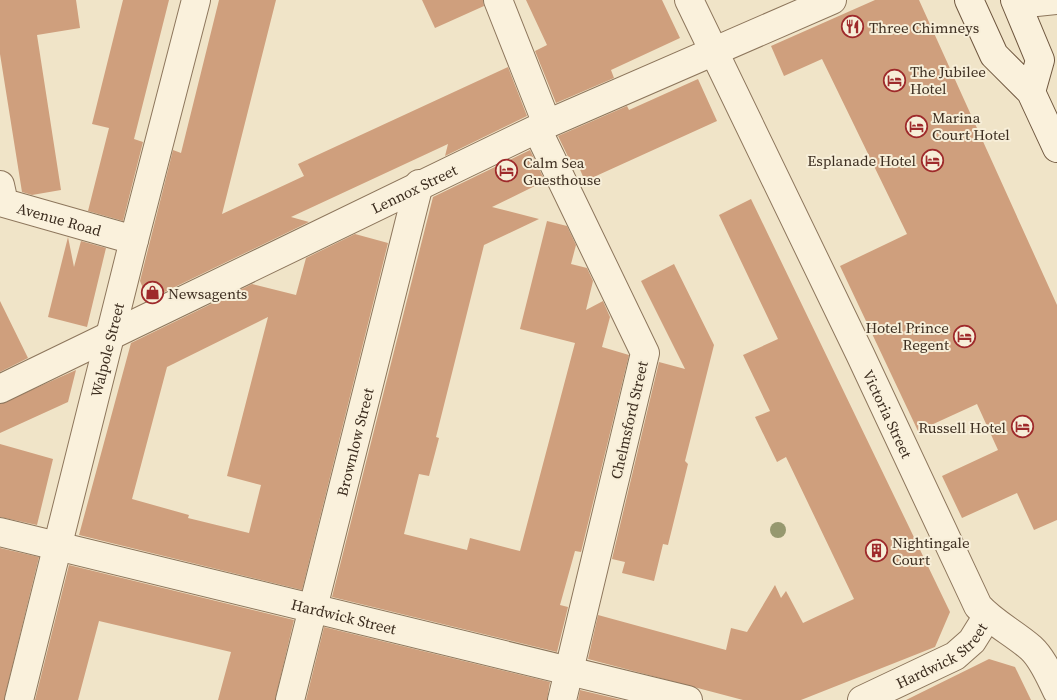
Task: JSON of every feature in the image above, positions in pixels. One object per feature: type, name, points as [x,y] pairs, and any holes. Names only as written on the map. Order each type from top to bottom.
[{"type":"street","name":"Walpole Street","points":[[19,700],[196,0]]},
{"type":"street","name":"Chelmsford Street","points":[[498,0],[542,126],[645,353],[562,700]]},
{"type":"street","name":"Victoria Street","points":[[689,0],[860,354],[978,606],[987,617],[1032,649],[1054,677]]},
{"type":"street","name":"Lennox Street","points":[[0,389],[419,184],[542,126],[832,0]]},
{"type":"street","points":[[969,0],[994,55],[1031,92],[1057,148]]},
{"type":"street","points":[[1014,0],[1040,60],[1031,92]]},
{"type":"street","points":[[1023,0],[1027,3],[1057,0]]},
{"type":"street","name":"Brownlow Street","points":[[290,700],[419,184]]},
{"type":"street","name":"Avenue Road","points":[[0,185],[4,203],[134,240]]},
{"type":"street","name":"Hardwick Street","points":[[0,532],[688,700]]},
{"type":"street","name":"Hardwick Street","points":[[862,700],[955,656],[972,641],[987,617]]},
{"type":"building","points":[[0,0],[76,0],[80,28],[37,35],[61,190],[32,195],[22,192],[0,54]]},
{"type":"building","points":[[123,0],[169,0],[134,139],[143,142],[123,221],[88,211],[109,128],[92,124]]},
{"type":"building","points":[[219,0],[276,0],[222,214],[304,176],[298,164],[508,67],[527,116],[445,156],[448,144],[291,217],[309,222],[148,300],[140,281],[173,150],[181,153]]},
{"type":"building","points":[[422,0],[483,0],[484,6],[435,28]]},
{"type":"building","points":[[526,0],[662,0],[680,38],[611,70],[614,78],[556,103],[535,51],[547,45]]},
{"type":"building","points":[[875,0],[919,0],[1057,305],[1057,520],[1034,530],[1017,493],[962,518],[942,476],[998,450],[977,404],[918,431],[840,266],[907,234],[822,59],[784,76],[771,46]]},
{"type":"building","points":[[698,79],[717,121],[585,181],[578,165],[573,167],[558,136],[627,106],[629,110]]},
{"type":"building","points":[[530,150],[545,181],[492,207],[539,219],[484,245],[436,437],[439,438],[429,476],[419,474],[404,534],[467,550],[470,538],[520,551],[575,343],[520,329],[547,221],[567,226],[576,245],[571,264],[587,268],[593,281],[586,310],[603,301],[610,317],[602,347],[629,355],[581,552],[575,551],[560,605],[568,607],[557,652],[332,597],[433,197]]},
{"type":"building","points":[[751,199],[950,612],[935,647],[801,700],[743,700],[588,659],[598,615],[726,650],[731,628],[747,632],[775,585],[781,598],[786,591],[803,623],[854,599],[786,457],[777,462],[755,417],[770,411],[743,355],[778,339],[719,215]]},
{"type":"building","points":[[355,234],[388,243],[302,590],[79,535],[131,343],[252,284],[296,295],[306,258]],"holes":[[[268,317],[227,476],[261,485],[249,533],[188,518],[189,515],[132,499],[167,367]]]},
{"type":"building","points":[[68,237],[74,267],[81,241],[106,248],[87,327],[48,317]]},
{"type":"building","points":[[674,264],[714,345],[685,461],[688,464],[668,545],[663,544],[654,581],[622,573],[625,562],[612,559],[659,362],[685,369],[641,281]]},
{"type":"building","points":[[0,301],[28,358],[0,372]]},
{"type":"building","points":[[76,370],[68,402],[0,433],[0,404]]},
{"type":"building","points":[[0,444],[53,459],[37,525],[0,517]]},
{"type":"building","points":[[0,548],[39,557],[4,700],[0,700]]},
{"type":"building","points":[[69,565],[294,620],[275,700],[218,700],[231,652],[99,621],[78,700],[35,700]]},
{"type":"building","points":[[324,627],[550,682],[547,700],[306,700]]},
{"type":"building","points":[[989,659],[1015,667],[1031,700],[906,700]]},
{"type":"building","points":[[580,690],[622,700],[578,700]]},
{"type":"place","name":"Three Chimneys","points":[[853,27]]},
{"type":"place","name":"The Jubilee Hotel","points":[[894,80]]},
{"type":"place","name":"Marina Court Hotel","points":[[916,126]]},
{"type":"place","name":"Esplanade Hotel","points":[[932,160]]},
{"type":"place","name":"Calm Sea Guesthouse","points":[[507,171]]},
{"type":"place","name":"Newsagents","points":[[152,293]]},
{"type":"place","name":"Hotel Prince Regent","points":[[965,336]]},
{"type":"place","name":"Russell Hotel","points":[[1022,427]]},
{"type":"place","name":"Nightingale Court","points":[[876,551]]}]
